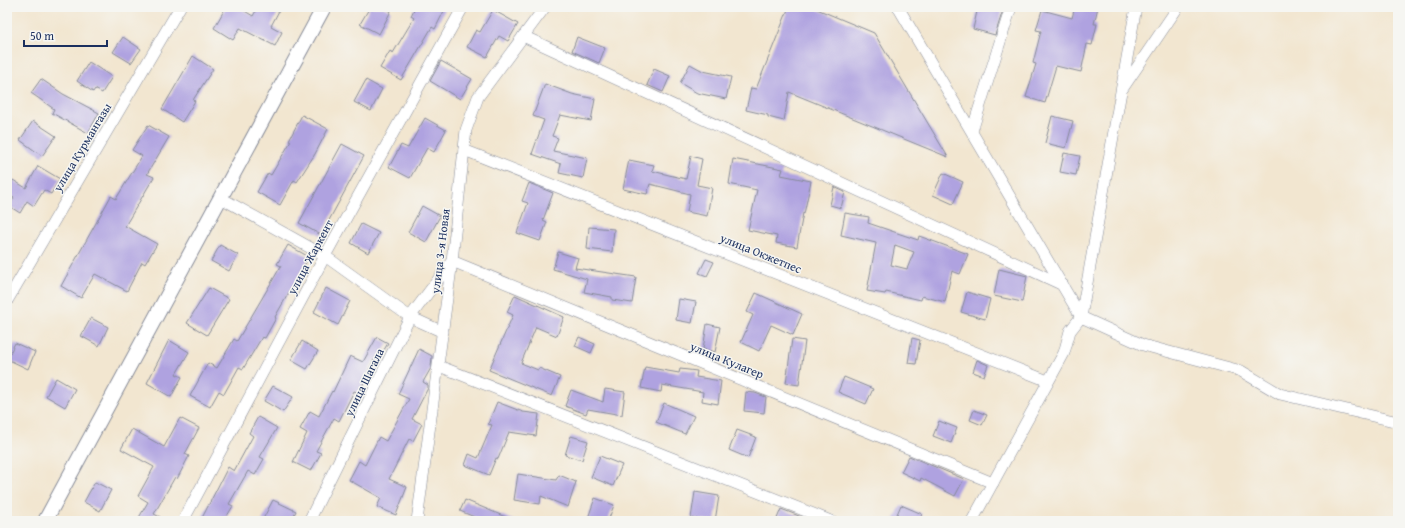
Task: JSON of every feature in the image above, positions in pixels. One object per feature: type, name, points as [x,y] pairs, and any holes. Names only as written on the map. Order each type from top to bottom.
[{"type":"street","name":"улица Курмангазы","points":[[7,301],[180,7]]},
{"type":"street","points":[[46,521],[324,7]]},
{"type":"street","name":"улица Жаркент","points":[[183,521],[325,256],[463,7]]},
{"type":"street","name":"улица 3-я Новая","points":[[417,521],[439,366],[466,130],[478,97],[545,7]]},
{"type":"street","points":[[898,7],[1081,317],[1143,345],[1241,371],[1280,394],[1398,422]]},
{"type":"street","points":[[972,131],[1011,7]]},
{"type":"street","points":[[972,521],[1064,353],[1070,331],[1081,317],[1136,7]]},
{"type":"street","points":[[1121,92],[1178,7]]},
{"type":"street","points":[[523,36],[1063,285]]},
{"type":"street","name":"улица Окжетпес","points":[[464,150],[1048,381]]},
{"type":"street","points":[[222,198],[325,256],[410,317],[443,332]]},
{"type":"street","name":"улица Шагала","points":[[309,521],[410,317],[452,261]]},
{"type":"street","name":"улица Кулагер","points":[[452,261],[992,483]]},
{"type":"street","points":[[439,366],[831,521]]},
{"type":"building","points":[[226,7],[238,7],[253,16],[258,7],[281,7],[271,26],[282,32],[275,46],[240,28],[233,40],[214,28]]},
{"type":"building","points":[[370,7],[383,7],[391,11],[379,34],[360,24]]},
{"type":"building","points":[[415,7],[446,7],[435,29],[432,27],[401,80],[380,68],[390,51],[393,53],[414,18],[411,16]]},
{"type":"building","points":[[789,7],[812,7],[874,33],[948,157],[789,92],[784,121],[768,117],[768,115],[746,110],[751,88],[756,89]]},
{"type":"building","points":[[978,7],[1004,7],[995,35],[973,29]]},
{"type":"building","points":[[1075,7],[1098,7],[1094,24],[1097,24],[1092,45],[1087,44],[1081,72],[1056,66],[1045,103],[1026,97],[1036,64],[1033,63],[1041,31],[1036,30],[1042,10],[1072,18]]},
{"type":"building","points":[[493,10],[518,24],[508,41],[499,36],[487,57],[467,47],[476,30],[480,32]]},
{"type":"building","points":[[123,37],[141,49],[131,63],[113,52]]},
{"type":"building","points":[[577,37],[605,48],[599,63],[572,51]]},
{"type":"building","points":[[193,56],[213,69],[193,100],[195,101],[182,122],[162,109]]},
{"type":"building","points":[[441,61],[472,79],[460,99],[430,81]]},
{"type":"building","points":[[89,62],[112,77],[102,93],[95,89],[93,92],[77,81]]},
{"type":"building","points":[[690,64],[703,71],[731,77],[726,99],[697,93],[680,83]]},
{"type":"building","points":[[654,69],[670,76],[663,92],[647,85]]},
{"type":"building","points":[[41,79],[63,94],[99,113],[88,133],[52,113],[54,109],[31,93]]},
{"type":"building","points":[[366,80],[382,89],[371,111],[354,102]]},
{"type":"building","points":[[545,84],[572,94],[595,99],[591,121],[560,115],[552,136],[558,138],[553,151],[587,158],[583,178],[559,173],[561,164],[532,154],[544,120],[533,116]]},
{"type":"building","points":[[302,115],[328,129],[315,154],[297,182],[294,180],[280,205],[257,192],[268,173],[271,175],[291,141],[289,140]]},
{"type":"building","points":[[1052,116],[1073,121],[1066,148],[1045,143]]},
{"type":"building","points":[[425,118],[446,130],[434,152],[427,148],[410,178],[389,167],[401,145],[408,148]]},
{"type":"building","points":[[33,121],[56,136],[42,156],[20,140]]},
{"type":"building","points":[[148,125],[169,137],[147,174],[154,177],[125,226],[157,244],[145,264],[142,262],[127,291],[95,274],[81,298],[61,286],[111,196],[116,199],[142,156],[132,150]]},
{"type":"building","points":[[342,144],[364,156],[321,235],[299,223]]},
{"type":"building","points":[[1064,153],[1080,156],[1076,175],[1060,172]]},
{"type":"building","points":[[691,156],[702,159],[697,185],[712,188],[707,216],[687,212],[690,194],[650,184],[647,194],[623,189],[629,160],[654,165],[652,171],[686,179]]},
{"type":"building","points":[[733,159],[783,169],[781,175],[811,181],[797,247],[776,243],[777,236],[748,230],[757,190],[729,184]]},
{"type":"building","points":[[38,166],[60,179],[51,194],[44,190],[34,206],[27,201],[20,213],[9,206],[14,198],[7,194],[7,191],[13,180],[26,188]]},
{"type":"building","points":[[943,173],[963,182],[953,204],[933,195]]},
{"type":"building","points":[[529,183],[553,193],[543,220],[547,222],[540,241],[517,233],[528,203],[522,201]]},
{"type":"building","points":[[834,187],[845,192],[841,208],[830,205]]},
{"type":"building","points":[[422,206],[440,216],[426,242],[408,232]]},
{"type":"building","points":[[845,213],[869,217],[868,223],[918,240],[919,236],[968,254],[960,274],[952,271],[945,302],[922,296],[921,300],[886,292],[885,294],[867,291],[876,243],[841,235]],"holes":[[[895,245],[914,252],[907,269],[891,265]]]},
{"type":"building","points":[[361,224],[379,233],[368,253],[351,243]]},
{"type":"building","points":[[589,227],[614,229],[612,252],[587,249]]},
{"type":"building","points":[[220,245],[238,255],[229,271],[211,261]]},
{"type":"building","points":[[288,245],[309,257],[275,317],[276,318],[265,338],[262,337],[243,369],[239,367],[224,394],[219,391],[210,407],[190,396],[208,363],[217,368],[234,339],[237,341],[281,266],[277,264]]},
{"type":"building","points":[[558,252],[578,258],[575,268],[636,277],[632,303],[612,300],[612,297],[584,292],[587,279],[553,269]]},
{"type":"building","points":[[706,259],[714,262],[707,276],[699,273]]},
{"type":"building","points":[[999,269],[1027,276],[1022,302],[994,296]]},
{"type":"building","points":[[209,288],[229,299],[207,335],[187,323]]},
{"type":"building","points":[[326,288],[350,301],[338,325],[314,312]]},
{"type":"building","points":[[967,292],[990,299],[985,319],[961,312]]},
{"type":"building","points":[[756,293],[802,314],[793,335],[771,325],[759,351],[741,342],[753,315],[747,312]]},
{"type":"building","points":[[515,295],[564,317],[557,336],[536,327],[521,363],[538,370],[539,368],[560,377],[552,396],[489,370],[513,315],[507,312]]},
{"type":"building","points":[[679,299],[696,302],[692,323],[676,320]]},
{"type":"building","points":[[91,318],[108,327],[99,346],[81,336]]},
{"type":"building","points":[[707,324],[720,327],[715,352],[703,349]]},
{"type":"building","points":[[377,337],[388,343],[377,362],[374,360],[359,393],[354,391],[339,421],[334,418],[316,451],[321,453],[311,471],[293,462],[307,433],[300,429],[310,411],[319,416],[332,391],[333,392],[350,356],[363,362]]},
{"type":"building","points":[[579,337],[595,344],[591,353],[575,346]]},
{"type":"building","points":[[912,338],[920,340],[916,364],[908,363]]},
{"type":"building","points":[[792,339],[805,341],[799,385],[786,383]]},
{"type":"building","points":[[169,340],[189,352],[176,374],[182,377],[171,397],[147,383]]},
{"type":"building","points":[[302,341],[318,351],[307,369],[291,360]]},
{"type":"building","points":[[15,343],[35,352],[28,369],[7,359]]},
{"type":"building","points":[[419,349],[432,356],[431,368],[423,382],[428,385],[428,388],[412,419],[422,424],[413,441],[409,439],[389,479],[407,487],[396,515],[377,507],[381,498],[349,480],[359,461],[365,465],[379,437],[386,441],[409,399],[398,394]]},
{"type":"building","points":[[977,360],[988,365],[984,376],[973,372]]},
{"type":"building","points":[[645,367],[679,373],[680,369],[697,371],[696,377],[721,381],[718,404],[702,401],[703,392],[662,385],[661,392],[641,388]]},
{"type":"building","points":[[844,377],[873,389],[866,404],[838,392]]},
{"type":"building","points":[[56,378],[75,389],[65,407],[46,396]]},
{"type":"building","points":[[273,386],[293,397],[283,412],[264,401]]},
{"type":"building","points":[[605,389],[625,392],[622,415],[588,409],[586,414],[565,406],[571,390],[603,402]]},
{"type":"building","points":[[746,392],[755,393],[766,397],[764,413],[744,411]]},
{"type":"building","points":[[497,402],[523,412],[539,414],[536,436],[509,432],[498,459],[496,458],[489,475],[465,465],[469,454],[478,458],[492,425],[488,424]]},
{"type":"building","points":[[664,403],[694,416],[685,434],[656,422]]},
{"type":"building","points":[[974,410],[987,415],[982,425],[970,420]]},
{"type":"building","points":[[258,417],[277,428],[260,457],[264,459],[255,475],[248,471],[229,504],[233,506],[224,521],[207,521],[202,518],[228,467],[234,471],[253,436],[249,433]]},
{"type":"building","points":[[180,418],[199,428],[185,454],[189,456],[177,479],[175,477],[154,514],[168,521],[137,521],[148,502],[138,496],[154,467],[121,449],[132,429],[164,447]]},
{"type":"building","points":[[939,421],[957,428],[951,443],[933,436]]},
{"type":"building","points":[[737,430],[756,437],[748,458],[729,450]]},
{"type":"building","points":[[571,436],[588,441],[582,460],[565,455]]},
{"type":"building","points":[[600,456],[622,465],[613,486],[591,477]]},
{"type":"building","points":[[909,456],[964,479],[955,496],[921,478],[920,481],[901,472]]},
{"type":"building","points":[[518,474],[556,480],[559,475],[576,482],[568,507],[541,496],[540,504],[514,500]]},
{"type":"building","points":[[95,482],[111,490],[100,511],[84,502]]},
{"type":"building","points":[[695,492],[719,496],[715,521],[691,518]]},
{"type":"building","points":[[595,498],[614,505],[608,521],[587,521]]},
{"type":"building","points":[[273,500],[296,511],[291,521],[262,521]]},
{"type":"building","points":[[465,500],[515,521],[484,521],[460,511]]},
{"type":"building","points":[[901,505],[922,514],[919,521],[894,521]]},
{"type":"building","points":[[781,509],[794,514],[811,521],[776,521]]}]
